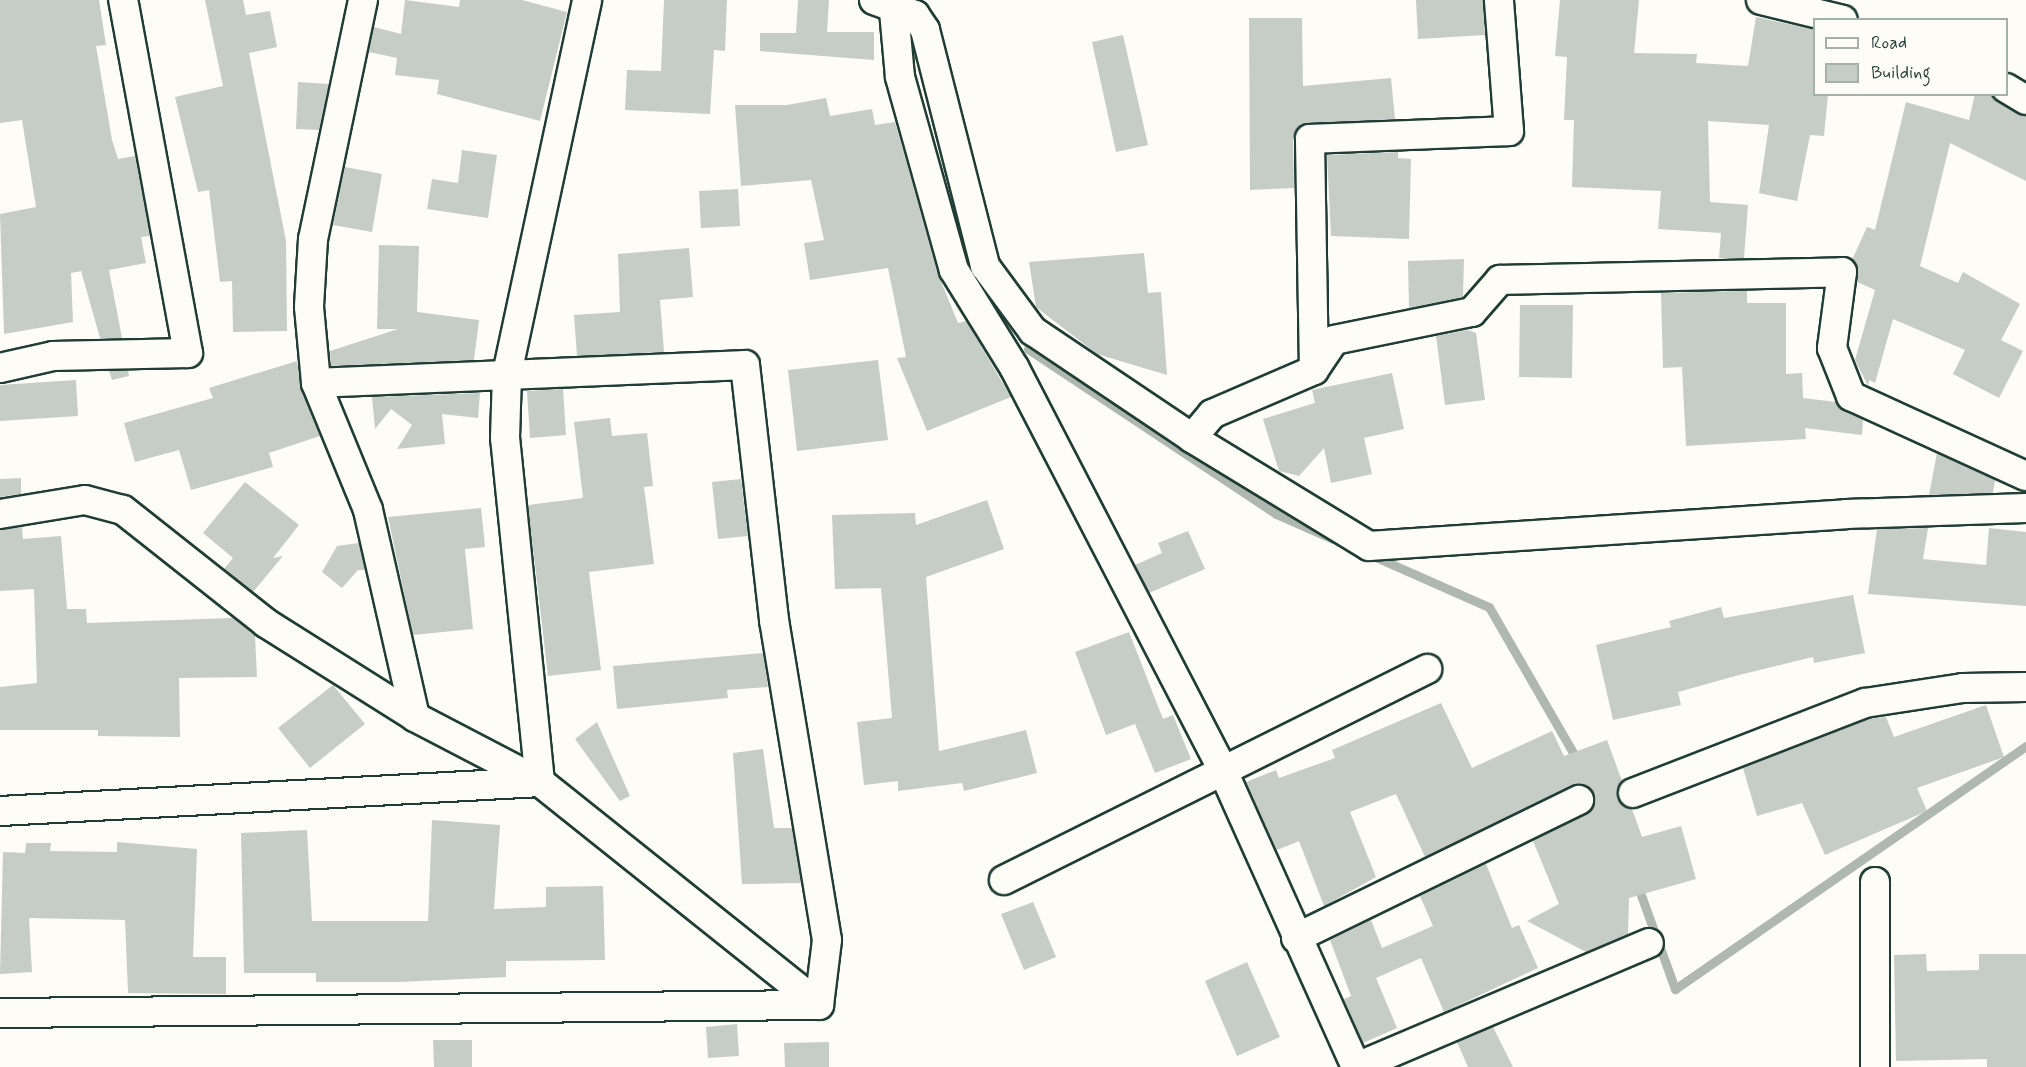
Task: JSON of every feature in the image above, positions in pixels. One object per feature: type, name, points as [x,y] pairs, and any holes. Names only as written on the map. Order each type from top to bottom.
[{"type":"street","points":[[0,368],[53,356],[189,353],[123,0]]},
{"type":"street","points":[[363,0],[313,239],[309,307],[316,383],[368,510],[415,717]]},
{"type":"street","points":[[540,782],[505,438],[507,374],[586,0]]},
{"type":"street","points":[[1314,370],[1310,138],[1509,131],[1499,0]]},
{"type":"street","points":[[1761,0],[1835,18]]},
{"type":"street","points":[[887,1],[915,15],[925,30],[986,266],[1033,331],[1192,438],[1370,546],[1846,514],[2026,508]]},
{"type":"street","points":[[887,1],[900,77],[954,270],[1014,367],[1223,771],[1296,938],[1357,1067],[1649,943]]},
{"type":"street","points":[[2008,89],[2026,100]]},
{"type":"street","points":[[1192,438],[1212,414],[1314,370],[1334,340],[1472,312],[1500,280],[1842,272],[1832,348],[1851,396],[2026,476]]},
{"type":"street","points":[[316,383],[745,365],[774,620],[827,940],[819,1005]]},
{"type":"street","points":[[0,514],[85,501],[123,510],[266,623],[415,717],[540,782],[819,1005]]},
{"type":"street","points":[[1004,880],[1427,669]]},
{"type":"street","points":[[1633,793],[1865,703],[1963,688],[2026,687]]},
{"type":"street","points":[[0,811],[540,782]]},
{"type":"street","points":[[1296,938],[1579,800]]},
{"type":"street","points":[[1875,882],[1875,1067]]},
{"type":"street","points":[[0,1013],[819,1005]]},
{"type":"building","points":[[0,0],[99,0],[106,45],[96,46],[112,140],[118,159],[135,156],[150,236],[141,237],[146,263],[109,270],[122,338],[100,338],[81,271],[71,273],[73,322],[4,334],[0,214],[36,207],[22,120],[0,123]]},
{"type":"building","points":[[205,0],[243,0],[246,15],[270,11],[277,47],[249,53],[286,241],[287,331],[233,332],[232,281],[220,282],[209,190],[198,192],[175,97],[223,86]]},
{"type":"building","points":[[405,0],[459,7],[460,0],[522,0],[567,12],[540,121],[437,94],[439,80],[395,75],[397,58],[369,52],[374,27],[401,34]]},
{"type":"building","points":[[664,0],[727,0],[725,51],[714,50],[710,114],[625,110],[627,70],[661,71]]},
{"type":"building","points":[[798,0],[829,0],[827,32],[874,32],[874,60],[760,51],[760,33],[796,33]]},
{"type":"building","points":[[1416,0],[1483,0],[1485,35],[1418,39]]},
{"type":"building","points":[[1560,0],[1639,0],[1634,53],[1697,54],[1696,63],[1748,66],[1756,17],[1813,30],[1813,96],[1828,96],[1824,136],[1810,135],[1797,201],[1759,193],[1769,125],[1708,121],[1710,202],[1748,205],[1744,258],[1719,258],[1721,233],[1658,229],[1661,191],[1572,187],[1574,120],[1564,120],[1567,57],[1555,56]]},
{"type":"building","points":[[1249,18],[1302,18],[1303,86],[1391,78],[1395,119],[1302,125],[1293,139],[1294,188],[1250,190]]},
{"type":"building","points":[[1123,35],[1148,145],[1116,152],[1092,42]]},
{"type":"building","points":[[298,82],[329,84],[319,130],[296,129]]},
{"type":"building","points":[[1975,96],[1994,96],[2026,116],[2026,181],[1950,143],[1920,266],[1958,283],[1963,272],[2020,304],[2001,340],[2023,351],[1999,398],[1953,374],[1965,350],[1893,319],[1875,383],[1869,380],[1868,386],[1855,360],[1875,290],[1857,282],[1852,260],[1867,227],[1875,230],[1906,102],[1969,120]]},
{"type":"building","points":[[826,98],[830,116],[872,109],[875,125],[895,122],[938,274],[958,323],[966,321],[1011,397],[927,431],[897,358],[906,357],[888,268],[810,280],[804,243],[824,240],[811,180],[741,186],[735,105],[787,105]]},
{"type":"building","points":[[462,150],[497,155],[488,218],[427,209],[432,179],[458,183]]},
{"type":"building","points":[[1398,152],[1398,158],[1411,159],[1409,239],[1331,236],[1327,155]]},
{"type":"building","points":[[345,167],[382,174],[372,232],[333,225]]},
{"type":"building","points":[[738,189],[740,226],[701,228],[699,191]]},
{"type":"building","points":[[379,245],[419,246],[417,312],[479,320],[474,360],[331,366],[330,351],[398,329],[377,329]]},
{"type":"building","points":[[689,248],[693,297],[660,300],[664,352],[577,356],[574,315],[620,312],[618,254]]},
{"type":"building","points":[[1144,253],[1148,293],[1161,292],[1167,375],[1097,354],[1036,307],[1029,262]]},
{"type":"building","points":[[1464,259],[1463,297],[1409,308],[1408,261]]},
{"type":"building","points":[[1747,291],[1747,303],[1786,303],[1786,374],[1802,373],[1803,398],[1836,402],[1863,420],[1862,435],[1805,428],[1806,439],[1686,446],[1682,367],[1663,368],[1661,293]]},
{"type":"building","points":[[1520,305],[1573,305],[1572,378],[1519,377]]},
{"type":"building","points":[[1468,330],[1476,333],[1485,400],[1445,405],[1436,336]]},
{"type":"building","points":[[878,360],[888,440],[797,451],[788,370]]},
{"type":"building","points":[[297,361],[301,389],[320,436],[269,453],[273,467],[191,490],[179,450],[135,462],[124,423],[213,398],[209,388]]},
{"type":"building","points":[[109,371],[128,371],[129,376],[112,380]]},
{"type":"building","points":[[1392,373],[1404,429],[1364,438],[1372,474],[1331,483],[1324,448],[1299,476],[1279,471],[1263,419],[1315,403],[1312,390]]},
{"type":"building","points":[[76,380],[78,416],[0,421],[0,385]]},
{"type":"building","points":[[563,389],[566,435],[530,438],[527,391]]},
{"type":"building","points":[[480,393],[478,418],[442,414],[445,444],[397,449],[412,425],[391,409],[375,429],[372,397]]},
{"type":"building","points":[[610,418],[612,436],[647,433],[653,486],[644,487],[654,564],[589,572],[601,670],[548,676],[528,505],[583,498],[574,422]]},
{"type":"building","points":[[1937,453],[1995,480],[1993,493],[1929,495]]},
{"type":"building","points":[[21,478],[21,494],[0,497],[0,479]]},
{"type":"building","points":[[741,479],[748,536],[718,539],[712,482]]},
{"type":"building","points":[[245,482],[299,525],[273,558],[283,556],[253,592],[224,569],[233,558],[203,533]]},
{"type":"building","points":[[987,500],[1004,549],[926,577],[939,751],[1026,730],[1037,773],[964,791],[962,783],[898,791],[898,781],[864,785],[857,722],[892,718],[881,588],[835,589],[832,515],[915,513],[916,525]]},
{"type":"building","points":[[481,508],[485,547],[465,549],[473,629],[413,635],[388,517]]},
{"type":"building","points":[[22,527],[23,539],[61,536],[67,609],[86,609],[87,623],[233,618],[255,636],[257,677],[179,678],[180,737],[98,736],[98,730],[0,730],[0,687],[37,683],[34,589],[0,591],[0,530]]},
{"type":"building","points":[[1928,528],[1923,559],[1986,565],[1989,528],[2026,532],[2026,606],[1868,594],[1877,529]]},
{"type":"building","points":[[1188,531],[1205,569],[1149,593],[1135,565],[1162,553],[1158,543]]},
{"type":"building","points":[[359,543],[365,570],[358,570],[342,588],[322,572],[337,546]]},
{"type":"building","points":[[1853,595],[1865,653],[1814,663],[1813,657],[1739,675],[1678,692],[1681,705],[1613,720],[1596,645],[1671,627],[1669,621],[1721,607],[1724,618]]},
{"type":"building","points":[[1129,632],[1163,719],[1173,715],[1191,759],[1155,773],[1135,724],[1106,735],[1075,652]]},
{"type":"building","points":[[763,653],[768,687],[727,690],[728,698],[617,709],[613,666]]},
{"type":"building","points":[[333,685],[365,724],[310,768],[278,728]]},
{"type":"building","points":[[1441,703],[1472,768],[1552,731],[1564,756],[1607,740],[1622,781],[1617,798],[1632,809],[1642,837],[1681,826],[1696,879],[1629,898],[1628,934],[1586,952],[1527,921],[1559,904],[1533,841],[1592,810],[1595,801],[1589,787],[1572,785],[1425,857],[1396,794],[1350,812],[1376,877],[1324,906],[1299,841],[1277,850],[1246,782],[1276,770],[1279,778],[1335,758],[1332,750]]},
{"type":"building","points":[[1986,705],[2004,757],[1917,788],[1927,811],[1825,855],[1802,803],[1757,816],[1743,768],[1869,719],[1886,717],[1894,737]]},
{"type":"building","points":[[597,722],[630,796],[620,801],[575,739]]},
{"type":"building","points":[[763,749],[774,828],[792,828],[801,883],[742,884],[733,753]]},
{"type":"building","points":[[432,820],[500,825],[494,909],[546,907],[546,887],[603,886],[605,960],[506,961],[506,977],[400,982],[316,982],[316,973],[244,973],[241,833],[307,830],[312,921],[428,921]]},
{"type":"building","points":[[117,842],[197,849],[193,957],[226,957],[226,994],[128,993],[125,920],[29,918],[32,972],[0,974],[3,852],[25,853],[26,843],[51,843],[50,851],[117,852]]},
{"type":"building","points":[[1486,864],[1512,928],[1519,925],[1538,968],[1444,1012],[1421,958],[1376,978],[1397,1028],[1363,1043],[1344,999],[1351,996],[1330,940],[1371,920],[1382,948],[1433,926],[1420,896]]},
{"type":"building","points":[[1033,902],[1056,957],[1024,970],[1001,914]]},
{"type":"building","points":[[1926,954],[1927,971],[1979,970],[1979,954],[2026,954],[2026,1067],[1987,1067],[1987,1059],[1896,1061],[1894,955]]},
{"type":"building","points":[[1247,962],[1280,1037],[1237,1056],[1205,981]]},
{"type":"building","points":[[737,1024],[739,1056],[708,1058],[706,1027]]},
{"type":"building","points":[[1493,1027],[1513,1067],[1468,1067],[1457,1042]]},
{"type":"building","points":[[433,1040],[472,1040],[472,1067],[434,1067]]},
{"type":"building","points":[[829,1042],[829,1067],[785,1067],[784,1043]]},
{"type":"waterway","points":[[1028,349],[1276,514],[1333,539]]},
{"type":"waterway","points":[[1371,555],[1489,607],[1578,761]]},
{"type":"waterway","points":[[1637,884],[1675,989],[2026,746]]}]
